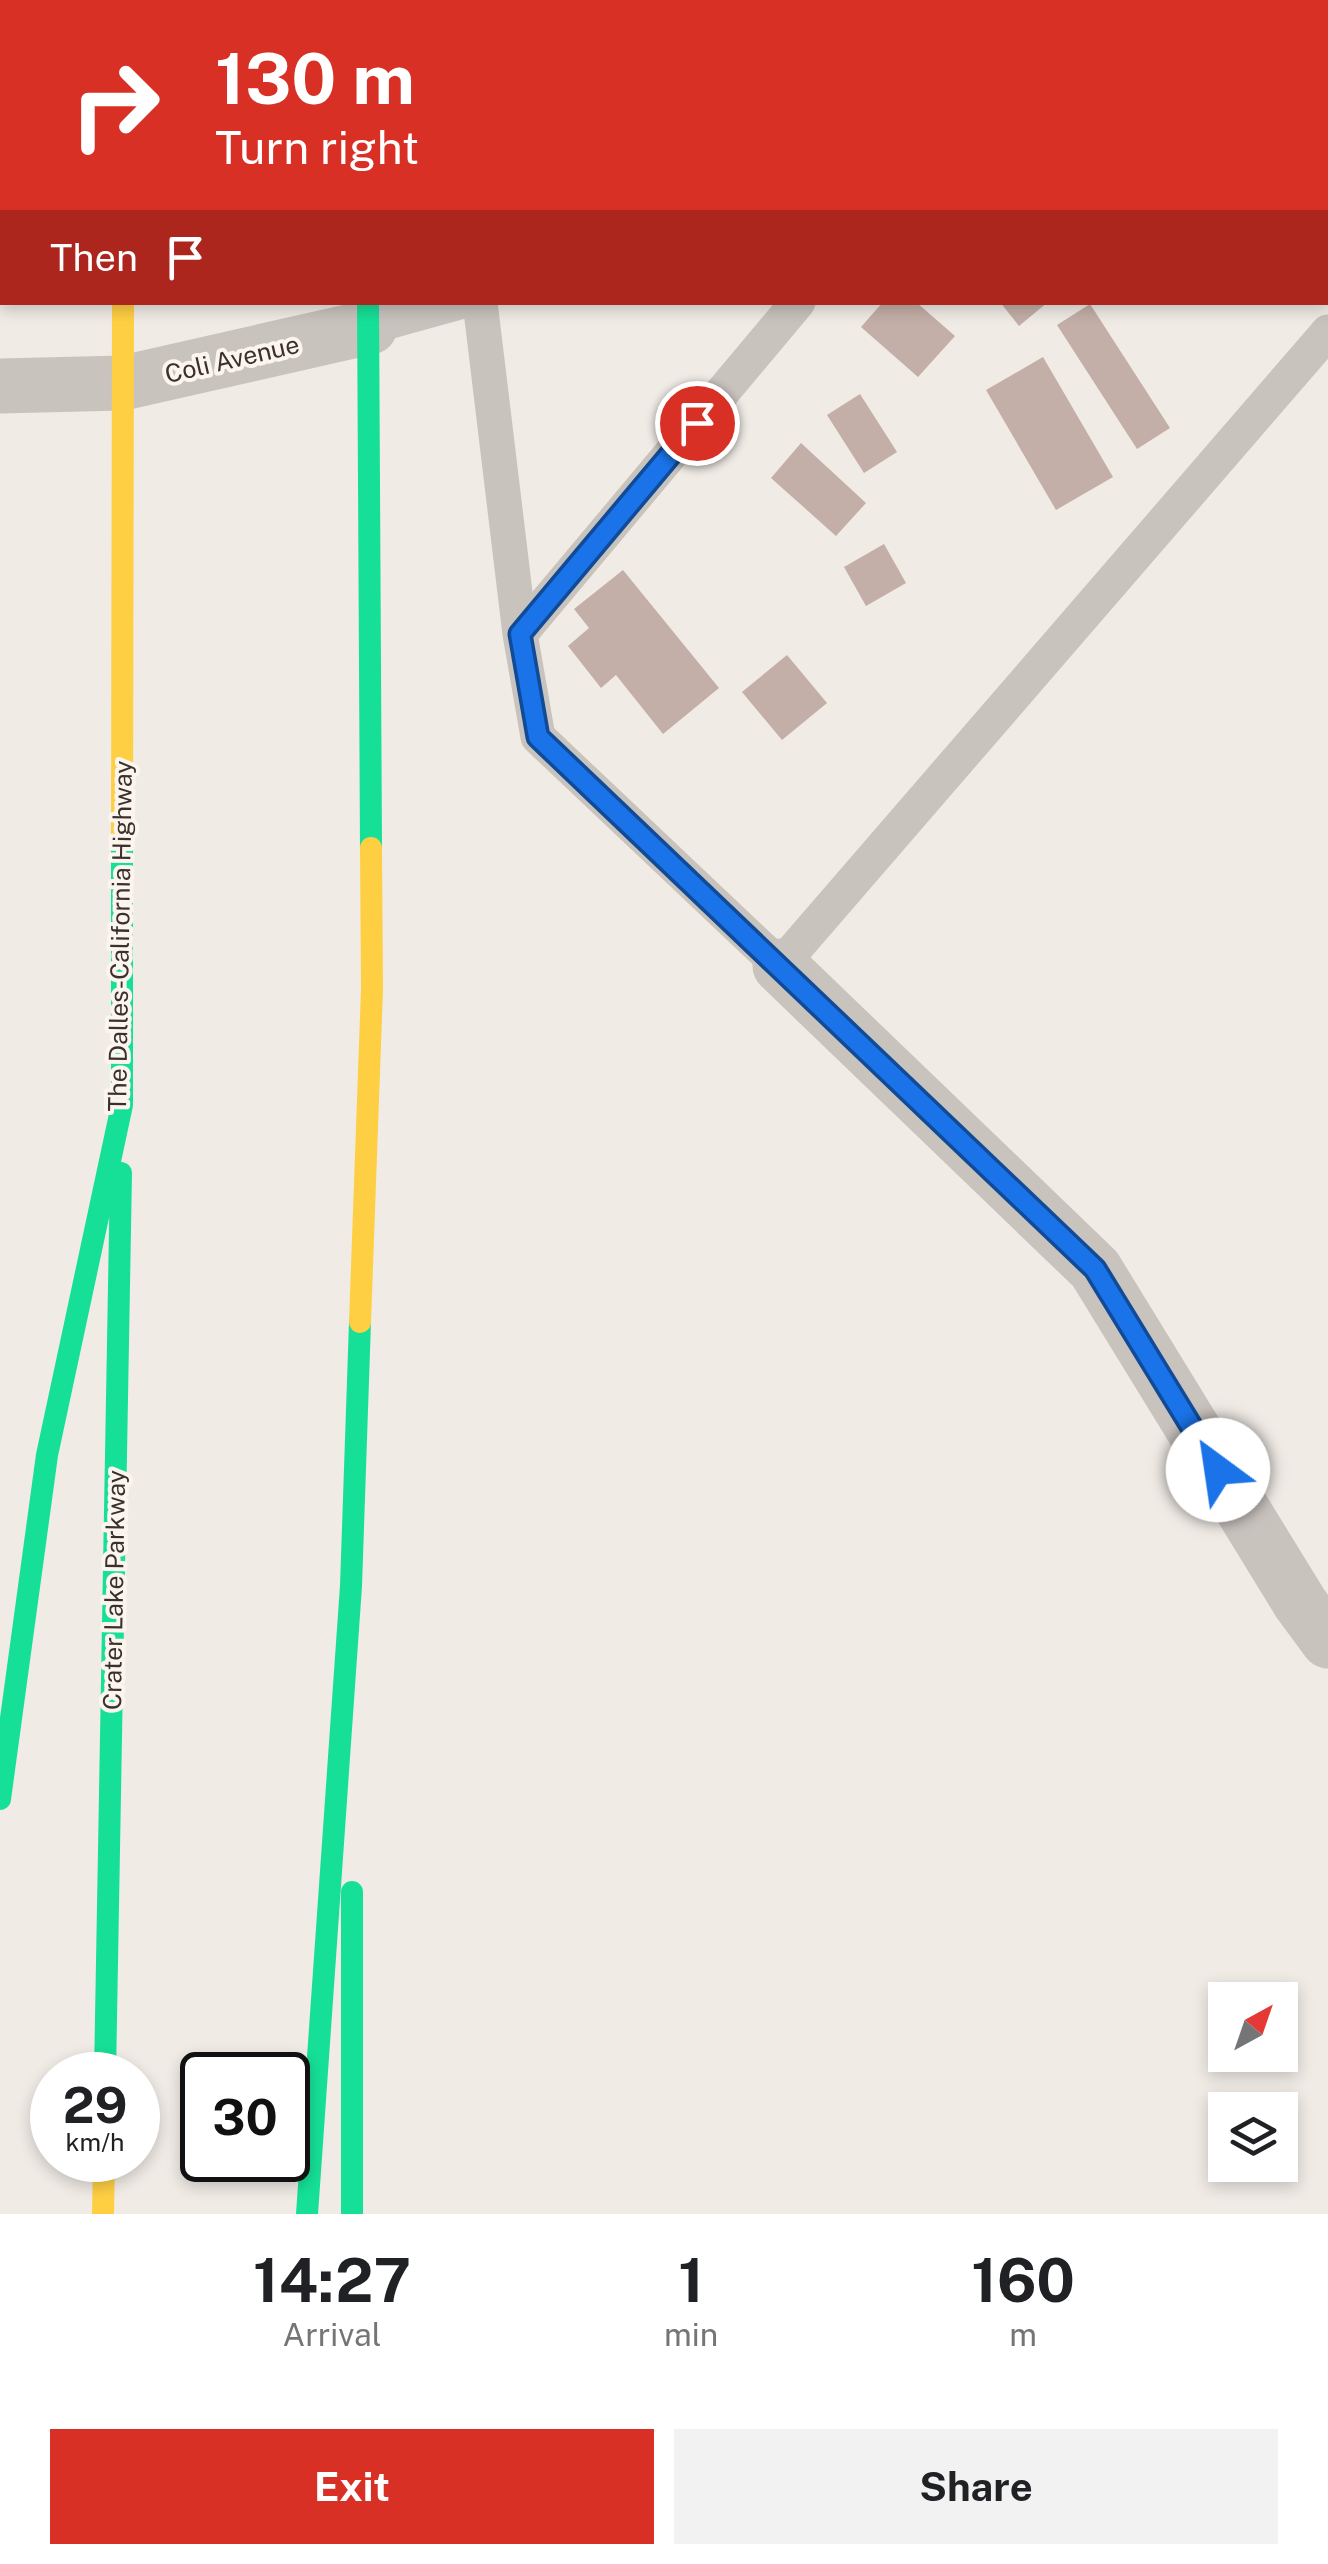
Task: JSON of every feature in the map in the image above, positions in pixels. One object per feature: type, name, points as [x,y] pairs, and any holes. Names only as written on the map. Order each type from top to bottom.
[{"type":"main road","name":"The Dalles-California Highway","points":[[0,1798],[47,1456],[122,1104],[123,305]]},
{"type":"main road","points":[[307,2214],[351,1586],[372,989],[369,315]]},
{"type":"main road","name":"Crater Lake Parkway","points":[[106,2052],[122,1104]]},
{"type":"main road","points":[[351,1586],[352,2214]]},
{"type":"main road","points":[[103,2214],[104,2182]]},
{"type":"street","name":"Coli Avenue","points":[[0,386],[123,383],[369,315]]},
{"type":"street","points":[[780,966],[1095,1269],[1300,1603],[1328,1641]]},
{"type":"lane","name":"Coli Avenue","points":[[369,315],[439,305]]},
{"type":"lane","points":[[480,305],[520,634],[538,737],[780,966],[1328,332]]},
{"type":"lane","points":[[520,634],[795,305]]},
{"type":"building","points":[[880,305],[919,305],[955,336],[918,377],[861,327]]},
{"type":"building","points":[[1002,305],[1044,305],[1019,326]]},
{"type":"building","points":[[1091,305],[1170,428],[1137,449],[1057,325]]},
{"type":"building","points":[[1043,357],[1113,477],[1056,510],[986,390]]},
{"type":"building","points":[[860,394],[897,452],[864,473],[827,415]]},
{"type":"building","points":[[801,443],[866,503],[836,536],[771,478]]},
{"type":"building","points":[[884,544],[906,583],[866,606],[844,567]]},
{"type":"building","points":[[623,570],[719,688],[663,734],[616,675],[601,688],[568,646],[589,628],[574,609]]},
{"type":"building","points":[[787,655],[827,703],[782,740],[742,692]]},
{"type":"traffic: fast","points":[[368,305],[371,848]]},
{"type":"traffic: fast","points":[[0,1799],[47,1455],[122,1105],[122,834]]},
{"type":"traffic: fast","points":[[105,2052],[121,1173]]},
{"type":"traffic: fast","points":[[307,2214],[351,1586],[360,1322]]},
{"type":"traffic: fast","points":[[352,1892],[352,2214]]},
{"type":"traffic: slow","points":[[122,834],[123,305]]},
{"type":"traffic: slow","points":[[360,1322],[372,989],[371,848]]},
{"type":"traffic: slow","points":[[103,2214],[104,2182]]},
{"type":"route","points":[[697,423],[520,634],[538,737],[1095,1269],[1218,1470]]}]
